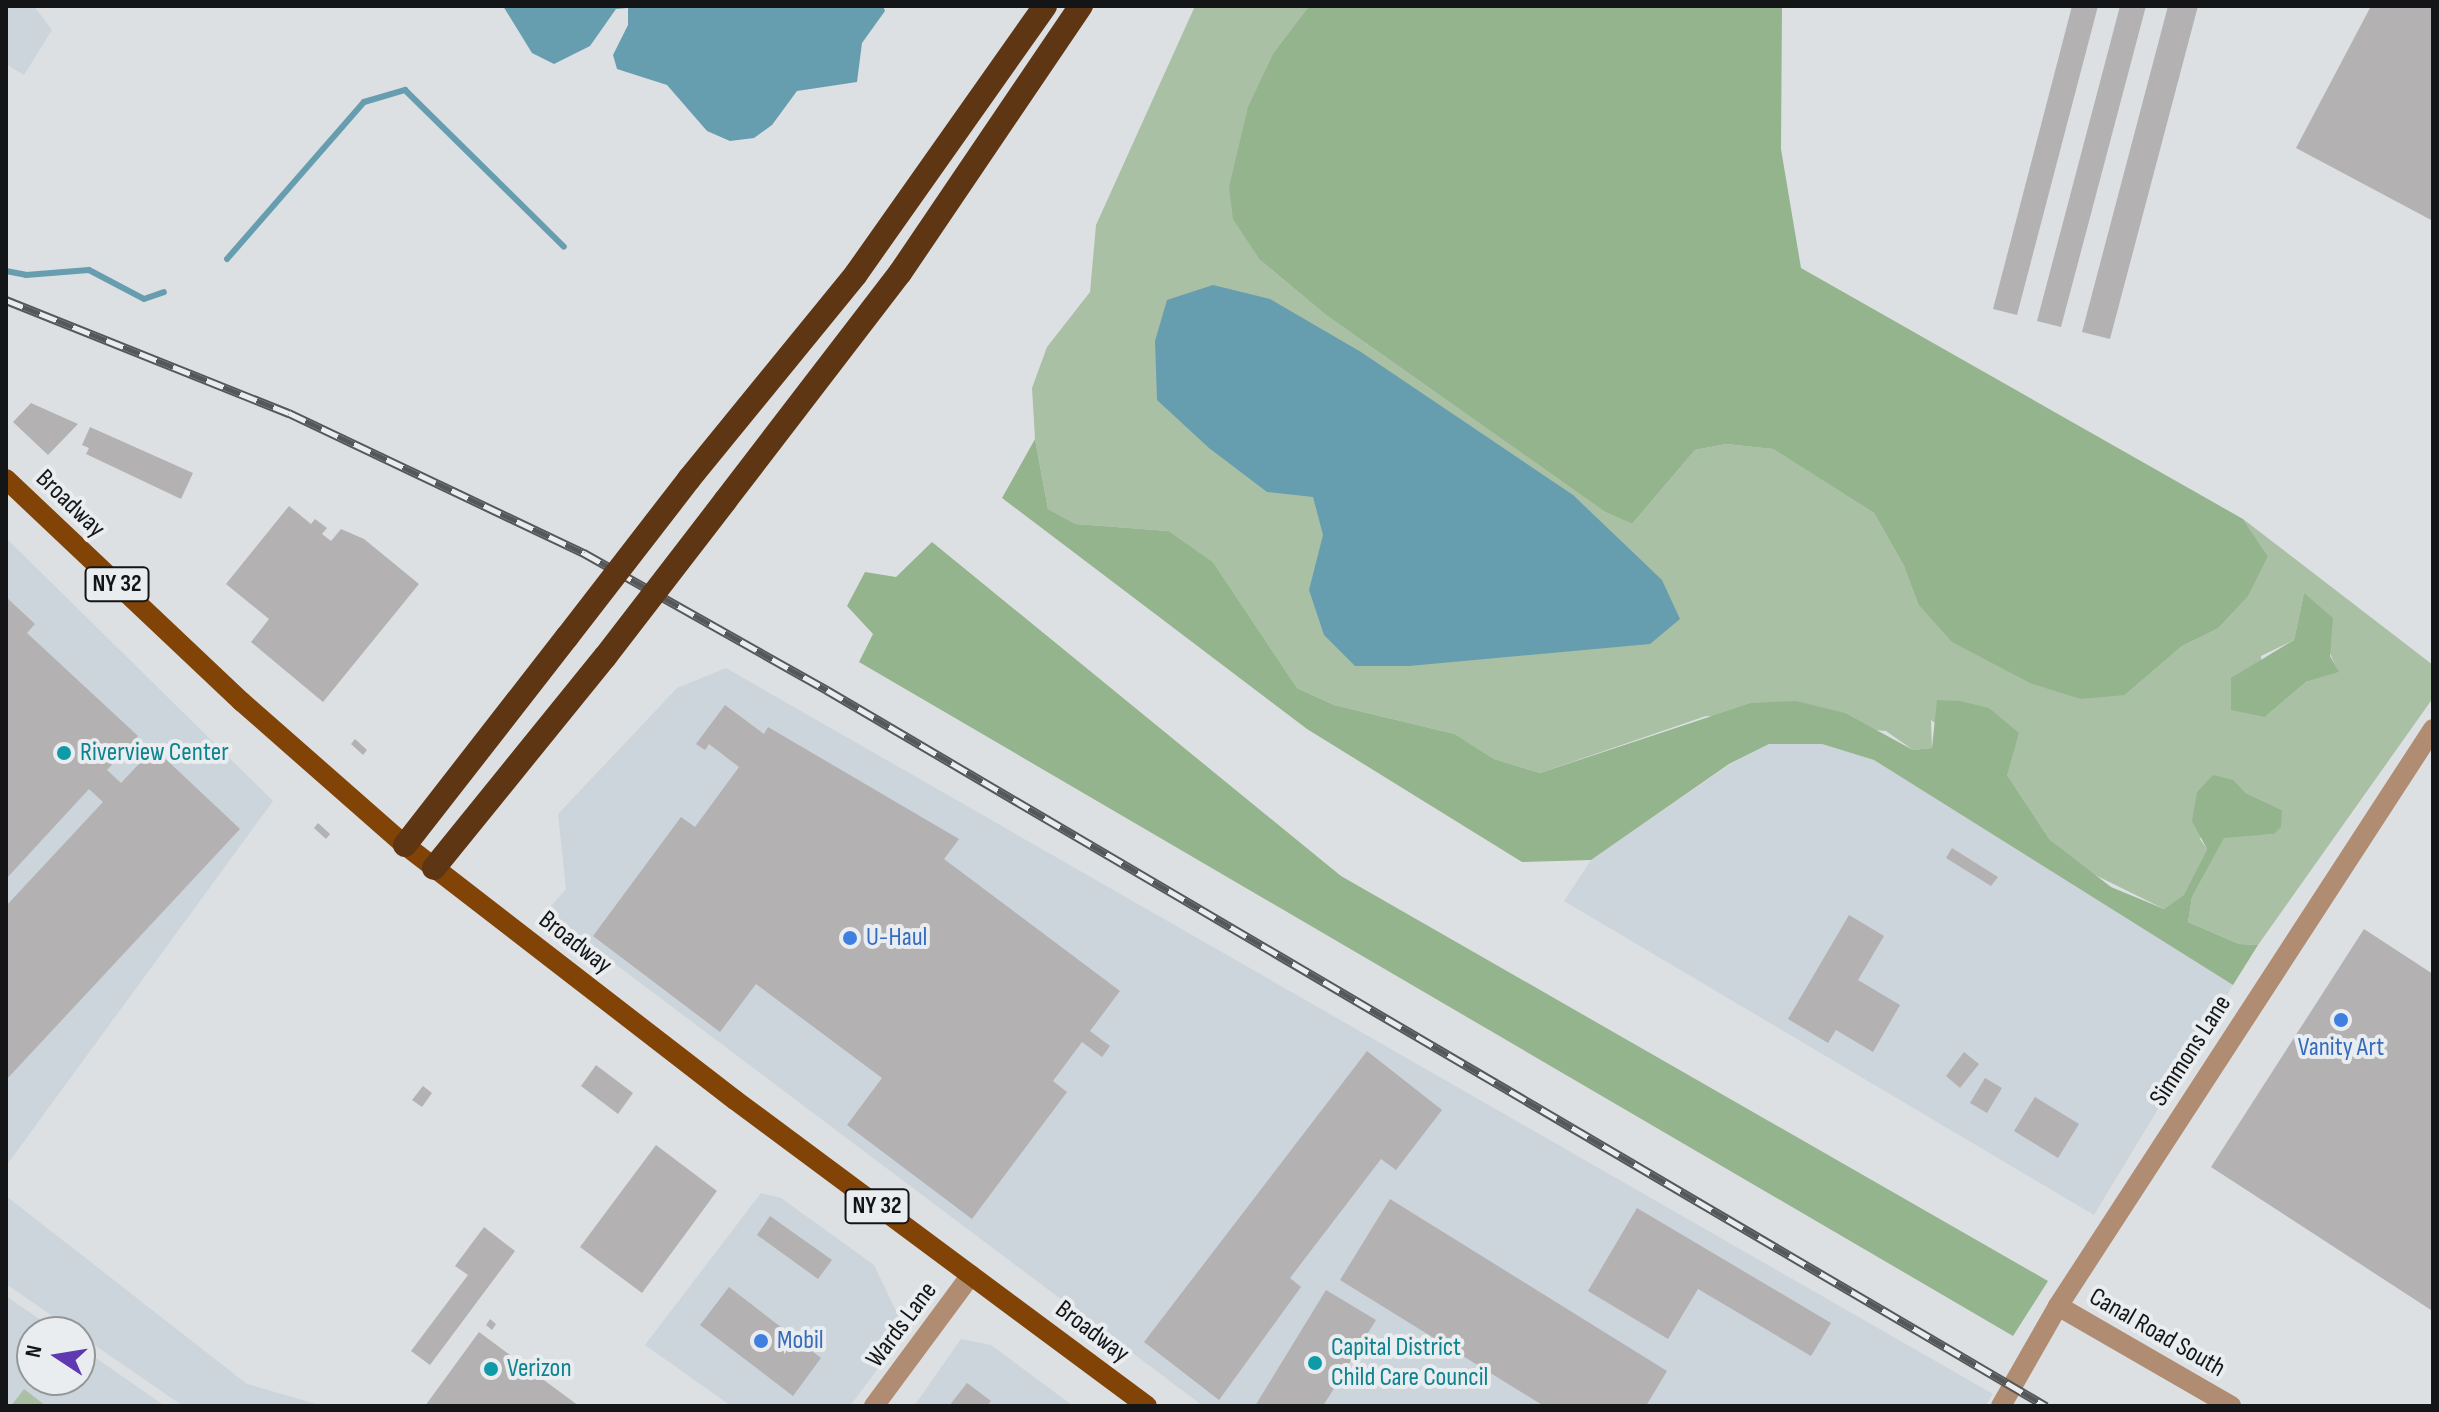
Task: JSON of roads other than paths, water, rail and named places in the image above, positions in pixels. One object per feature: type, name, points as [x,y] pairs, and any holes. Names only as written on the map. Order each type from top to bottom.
[{"type":"highway","points":[[405,845],[689,479],[856,274],[1045,6]]},
{"type":"highway","points":[[434,868],[605,657],[900,273],[1081,6]]},
{"type":"main road","name":"Broadway","points":[[6,479],[235,696],[405,845],[1147,1406]]},
{"type":"street","name":"Simmons Lane","points":[[2001,1406],[2058,1306],[2433,729]]},
{"type":"street","name":"Wards Lane","points":[[874,1406],[971,1275]]},
{"type":"street","name":"Canal Road South","points":[[2058,1306],[2231,1406]]},
{"type":"water","points":[[503,6],[883,6],[885,11],[862,43],[857,82],[797,91],[772,125],[754,138],[730,141],[707,131],[667,85],[617,69],[613,55],[628,25],[628,8],[616,9],[590,46],[554,64],[532,53]]},
{"type":"water","points":[[1213,285],[1270,299],[1361,352],[1573,495],[1662,580],[1680,619],[1650,644],[1409,666],[1355,666],[1324,635],[1309,590],[1323,535],[1313,497],[1267,492],[1209,448],[1157,400],[1155,341],[1167,300]]},
{"type":"waterway","points":[[227,259],[364,102],[405,90],[564,247]]},
{"type":"waterway","points":[[6,271],[26,275],[89,270],[144,299],[164,292]]},
{"type":"railway","points":[[6,300],[289,413],[584,553],[827,690],[2046,1406]]},
{"type":"place","name":"Riverview Center","points":[[64,753]]},
{"type":"place","name":"U-Haul","points":[[850,938]]},
{"type":"place","name":"Vanity Art","points":[[2341,1020]]},
{"type":"place","name":"Mobil","points":[[761,1341]]},
{"type":"place","name":"Capital District Child Care Council","points":[[1315,1363]]},
{"type":"place","name":"Verizon","points":[[491,1369]]}]
